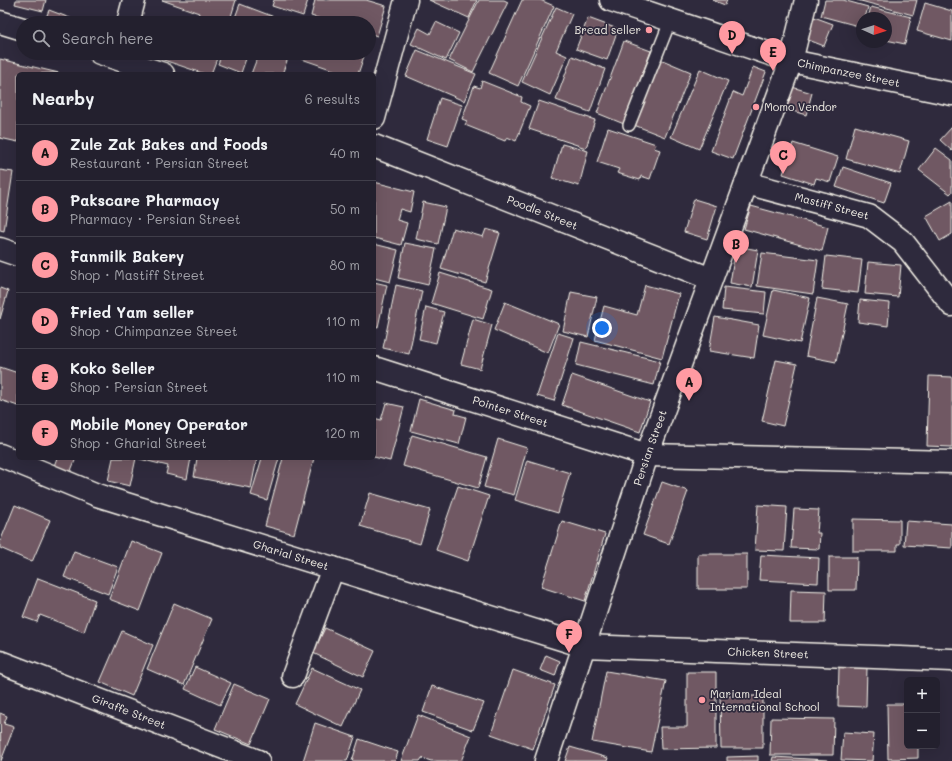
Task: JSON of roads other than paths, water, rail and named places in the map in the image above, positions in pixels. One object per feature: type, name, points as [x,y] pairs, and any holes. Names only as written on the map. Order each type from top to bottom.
[{"type":"street","points":[[130,16],[134,0]]},
{"type":"street","points":[[376,111],[406,0]]},
{"type":"street","name":"Chimpanzee Street","points":[[611,0],[671,19],[791,61],[952,94]]},
{"type":"street","name":"Persian Street","points":[[546,761],[647,455],[791,61],[806,0]]},
{"type":"street","points":[[0,22],[16,27]]},
{"type":"street","points":[[113,60],[156,72]]},
{"type":"street","name":"Poodle Street","points":[[376,147],[711,279]]},
{"type":"street","name":"Mastiff Street","points":[[746,183],[869,216],[903,242],[952,305]]},
{"type":"street","points":[[0,249],[16,254]]},
{"type":"street","name":"Pointer Street","points":[[376,369],[647,455],[952,462]]},
{"type":"street","name":"Gharial Street","points":[[0,455],[97,495],[584,646]]},
{"type":"street","points":[[292,676],[333,568]]},
{"type":"street","name":"Chicken Street","points":[[584,646],[952,660]]},
{"type":"street","name":"Giraffe Street","points":[[0,662],[258,761]]},
{"type":"lane","points":[[629,125],[671,19]]},
{"type":"place","name":"Bread seller","points":[[649,30]]},
{"type":"place","name":"Fried Yam seller","points":[[732,54]]},
{"type":"place","name":"Koko Seller","points":[[773,71]]},
{"type":"place","name":"Momo Vendor","points":[[756,107]]},
{"type":"place","name":"Fanmilk Bakery","points":[[783,174]]},
{"type":"place","name":"Pakscare Pharmacy","points":[[736,263]]},
{"type":"place","name":"Zule Zak Bakes and Foods","points":[[689,401]]},
{"type":"place","name":"Mobile Money Operator","points":[[569,653]]},
{"type":"place","name":"Mariam Ideal International School","points":[[702,700]]}]
